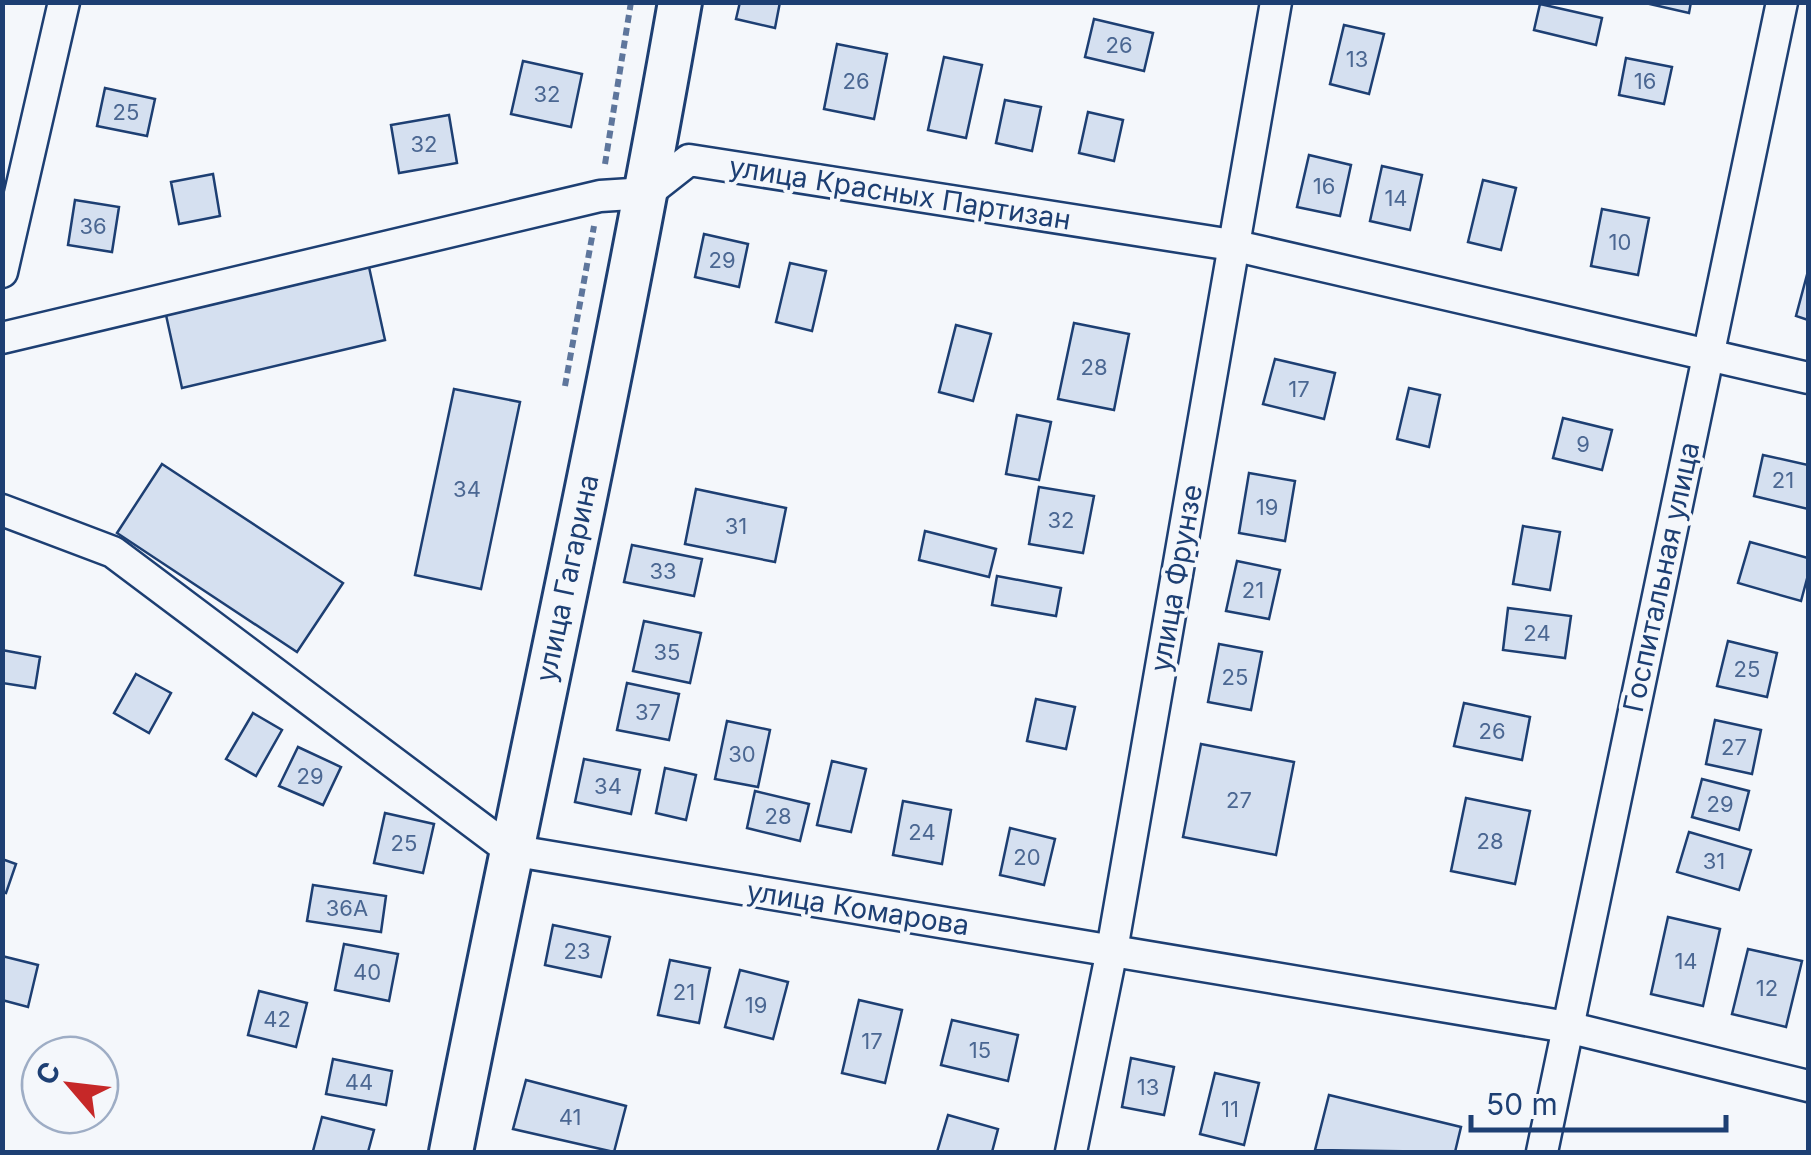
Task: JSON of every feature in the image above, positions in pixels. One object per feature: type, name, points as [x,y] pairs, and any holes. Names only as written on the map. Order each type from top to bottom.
[{"type":"main road","name":"улица Гагарина","points":[[451,1152],[647,193],[680,2]]},
{"type":"street","points":[[2,272],[64,2]]},
{"type":"street","name":"улица Фрунзе","points":[[1071,1152],[1112,950],[1276,2]]},
{"type":"street","name":"Госпитальная улица","points":[[1542,1152],[1782,2]]},
{"type":"street","name":"улица Красных Партизан","points":[[647,193],[689,160],[1232,245],[1808,378]]},
{"type":"street","points":[[2,338],[600,196],[647,193]]},
{"type":"street","name":"улица Комарова","points":[[2,510],[113,552],[510,850],[1567,1027],[1808,1086]]},
{"type":"building","points":[[740,2],[780,2],[775,28],[736,19]]},
{"type":"building","points":[[1641,2],[1691,2],[1689,13]]},
{"type":"building","points":[[1540,4],[1602,18],[1596,45],[1534,30]]},
{"type":"building","points":[[1094,19],[1153,33],[1144,71],[1085,57]]},
{"type":"building","points":[[1344,25],[1384,34],[1369,94],[1330,84]]},
{"type":"building","points":[[837,44],[887,54],[874,119],[824,109]]},
{"type":"building","points":[[944,57],[982,65],[966,138],[928,130]]},
{"type":"building","points":[[1626,58],[1672,67],[1664,104],[1619,95]]},
{"type":"building","points":[[523,61],[582,74],[571,127],[511,114]]},
{"type":"building","points":[[105,88],[155,99],[147,136],[97,126]]},
{"type":"building","points":[[1005,100],[1041,107],[1032,151],[996,143]]},
{"type":"building","points":[[1088,112],[1123,120],[1114,161],[1079,153]]},
{"type":"building","points":[[449,115],[457,163],[399,173],[391,125]]},
{"type":"building","points":[[1309,155],[1351,165],[1340,216],[1297,207]]},
{"type":"building","points":[[1382,166],[1422,175],[1410,230],[1370,221]]},
{"type":"building","points":[[213,174],[220,216],[179,224],[171,182]]},
{"type":"building","points":[[1483,180],[1516,188],[1501,250],[1468,242]]},
{"type":"building","points":[[75,200],[119,207],[112,252],[68,245]]},
{"type":"building","points":[[1602,209],[1649,218],[1638,275],[1591,266]]},
{"type":"building","points":[[704,234],[748,244],[739,287],[695,277]]},
{"type":"building","points":[[790,263],[826,271],[812,331],[776,322]]},
{"type":"building","points":[[369,267],[385,340],[182,388],[166,315]]},
{"type":"building","points":[[1808,271],[1808,320],[1796,316]]},
{"type":"building","points":[[1074,323],[1129,334],[1114,410],[1058,399]]},
{"type":"building","points":[[956,325],[991,334],[973,401],[939,392]]},
{"type":"building","points":[[1275,359],[1335,373],[1324,419],[1263,404]]},
{"type":"building","points":[[1409,388],[1440,395],[1429,447],[1397,439]]},
{"type":"building","points":[[454,389],[520,402],[481,589],[415,575]]},
{"type":"building","points":[[1017,415],[1051,422],[1039,480],[1006,474]]},
{"type":"building","points":[[1563,418],[1612,430],[1602,470],[1553,458]]},
{"type":"building","points":[[1763,455],[1808,465],[1808,509],[1754,496]]},
{"type":"building","points":[[162,464],[343,583],[297,652],[117,533]]},
{"type":"building","points":[[1249,473],[1295,481],[1285,541],[1239,533]]},
{"type":"building","points":[[1039,487],[1094,496],[1083,553],[1029,544]]},
{"type":"building","points":[[696,489],[786,508],[775,562],[685,544]]},
{"type":"building","points":[[1523,526],[1560,532],[1550,590],[1513,584]]},
{"type":"building","points":[[925,531],[996,549],[989,577],[919,560]]},
{"type":"building","points":[[1750,542],[1808,558],[1801,601],[1738,583]]},
{"type":"building","points":[[632,545],[702,559],[694,596],[624,582]]},
{"type":"building","points":[[1237,561],[1280,570],[1269,619],[1226,611]]},
{"type":"building","points":[[997,576],[1061,588],[1056,616],[992,605]]},
{"type":"building","points":[[1508,608],[1571,616],[1565,658],[1503,650]]},
{"type":"building","points":[[644,621],[701,633],[690,683],[633,671]]},
{"type":"building","points":[[1728,641],[1777,653],[1767,697],[1717,686]]},
{"type":"building","points":[[1219,644],[1262,652],[1251,710],[1208,702]]},
{"type":"building","points":[[2,650],[40,657],[35,688],[2,683]]},
{"type":"building","points":[[136,674],[171,693],[149,733],[114,713]]},
{"type":"building","points":[[627,683],[679,694],[669,740],[617,730]]},
{"type":"building","points":[[1036,699],[1075,707],[1066,749],[1027,741]]},
{"type":"building","points":[[1464,703],[1530,717],[1522,760],[1454,746]]},
{"type":"building","points":[[253,713],[282,730],[256,776],[226,759]]},
{"type":"building","points":[[1715,720],[1761,730],[1752,774],[1706,764]]},
{"type":"building","points":[[727,721],[770,730],[758,787],[715,779]]},
{"type":"building","points":[[1201,744],[1294,762],[1276,855],[1183,837]]},
{"type":"building","points":[[298,747],[341,767],[323,805],[279,786]]},
{"type":"building","points":[[584,759],[640,770],[631,814],[575,802]]},
{"type":"building","points":[[832,761],[866,769],[851,832],[817,825]]},
{"type":"building","points":[[665,768],[696,775],[686,820],[656,813]]},
{"type":"building","points":[[1702,779],[1749,791],[1739,830],[1692,817]]},
{"type":"building","points":[[755,791],[809,804],[800,841],[747,828]]},
{"type":"building","points":[[1466,798],[1530,811],[1515,884],[1451,871]]},
{"type":"building","points":[[903,801],[951,810],[942,864],[893,855]]},
{"type":"building","points":[[385,813],[434,824],[423,873],[374,863]]},
{"type":"building","points":[[1010,828],[1055,839],[1044,885],[1000,875]]},
{"type":"building","points":[[1689,832],[1751,850],[1739,890],[1677,872]]},
{"type":"building","points":[[2,859],[16,864],[6,893],[2,892]]},
{"type":"building","points":[[313,885],[386,896],[381,932],[307,921]]},
{"type":"building","points":[[1668,917],[1720,929],[1703,1006],[1651,994]]},
{"type":"building","points":[[553,925],[610,937],[601,977],[545,965]]},
{"type":"building","points":[[344,944],[398,954],[389,1001],[335,990]]},
{"type":"building","points":[[1748,949],[1802,961],[1786,1027],[1732,1014]]},
{"type":"building","points":[[2,956],[38,965],[28,1007],[2,1000]]},
{"type":"building","points":[[670,960],[710,968],[699,1023],[658,1015]]},
{"type":"building","points":[[740,970],[788,982],[773,1039],[725,1027]]},
{"type":"building","points":[[259,991],[307,1003],[296,1047],[248,1035]]},
{"type":"building","points":[[859,1000],[902,1010],[885,1083],[842,1073]]},
{"type":"building","points":[[952,1020],[1018,1035],[1008,1081],[941,1065]]},
{"type":"building","points":[[1131,1058],[1174,1067],[1164,1115],[1122,1107]]},
{"type":"building","points":[[333,1059],[392,1071],[386,1105],[326,1094]]},
{"type":"building","points":[[1215,1073],[1259,1083],[1244,1145],[1200,1134]]},
{"type":"building","points":[[526,1080],[626,1106],[614,1152],[513,1129]]},
{"type":"building","points":[[1329,1095],[1461,1127],[1455,1152],[1315,1150]]},
{"type":"building","points":[[948,1115],[998,1129],[992,1152],[937,1152]]},
{"type":"building","points":[[322,1117],[374,1130],[368,1152],[313,1151]]}]
